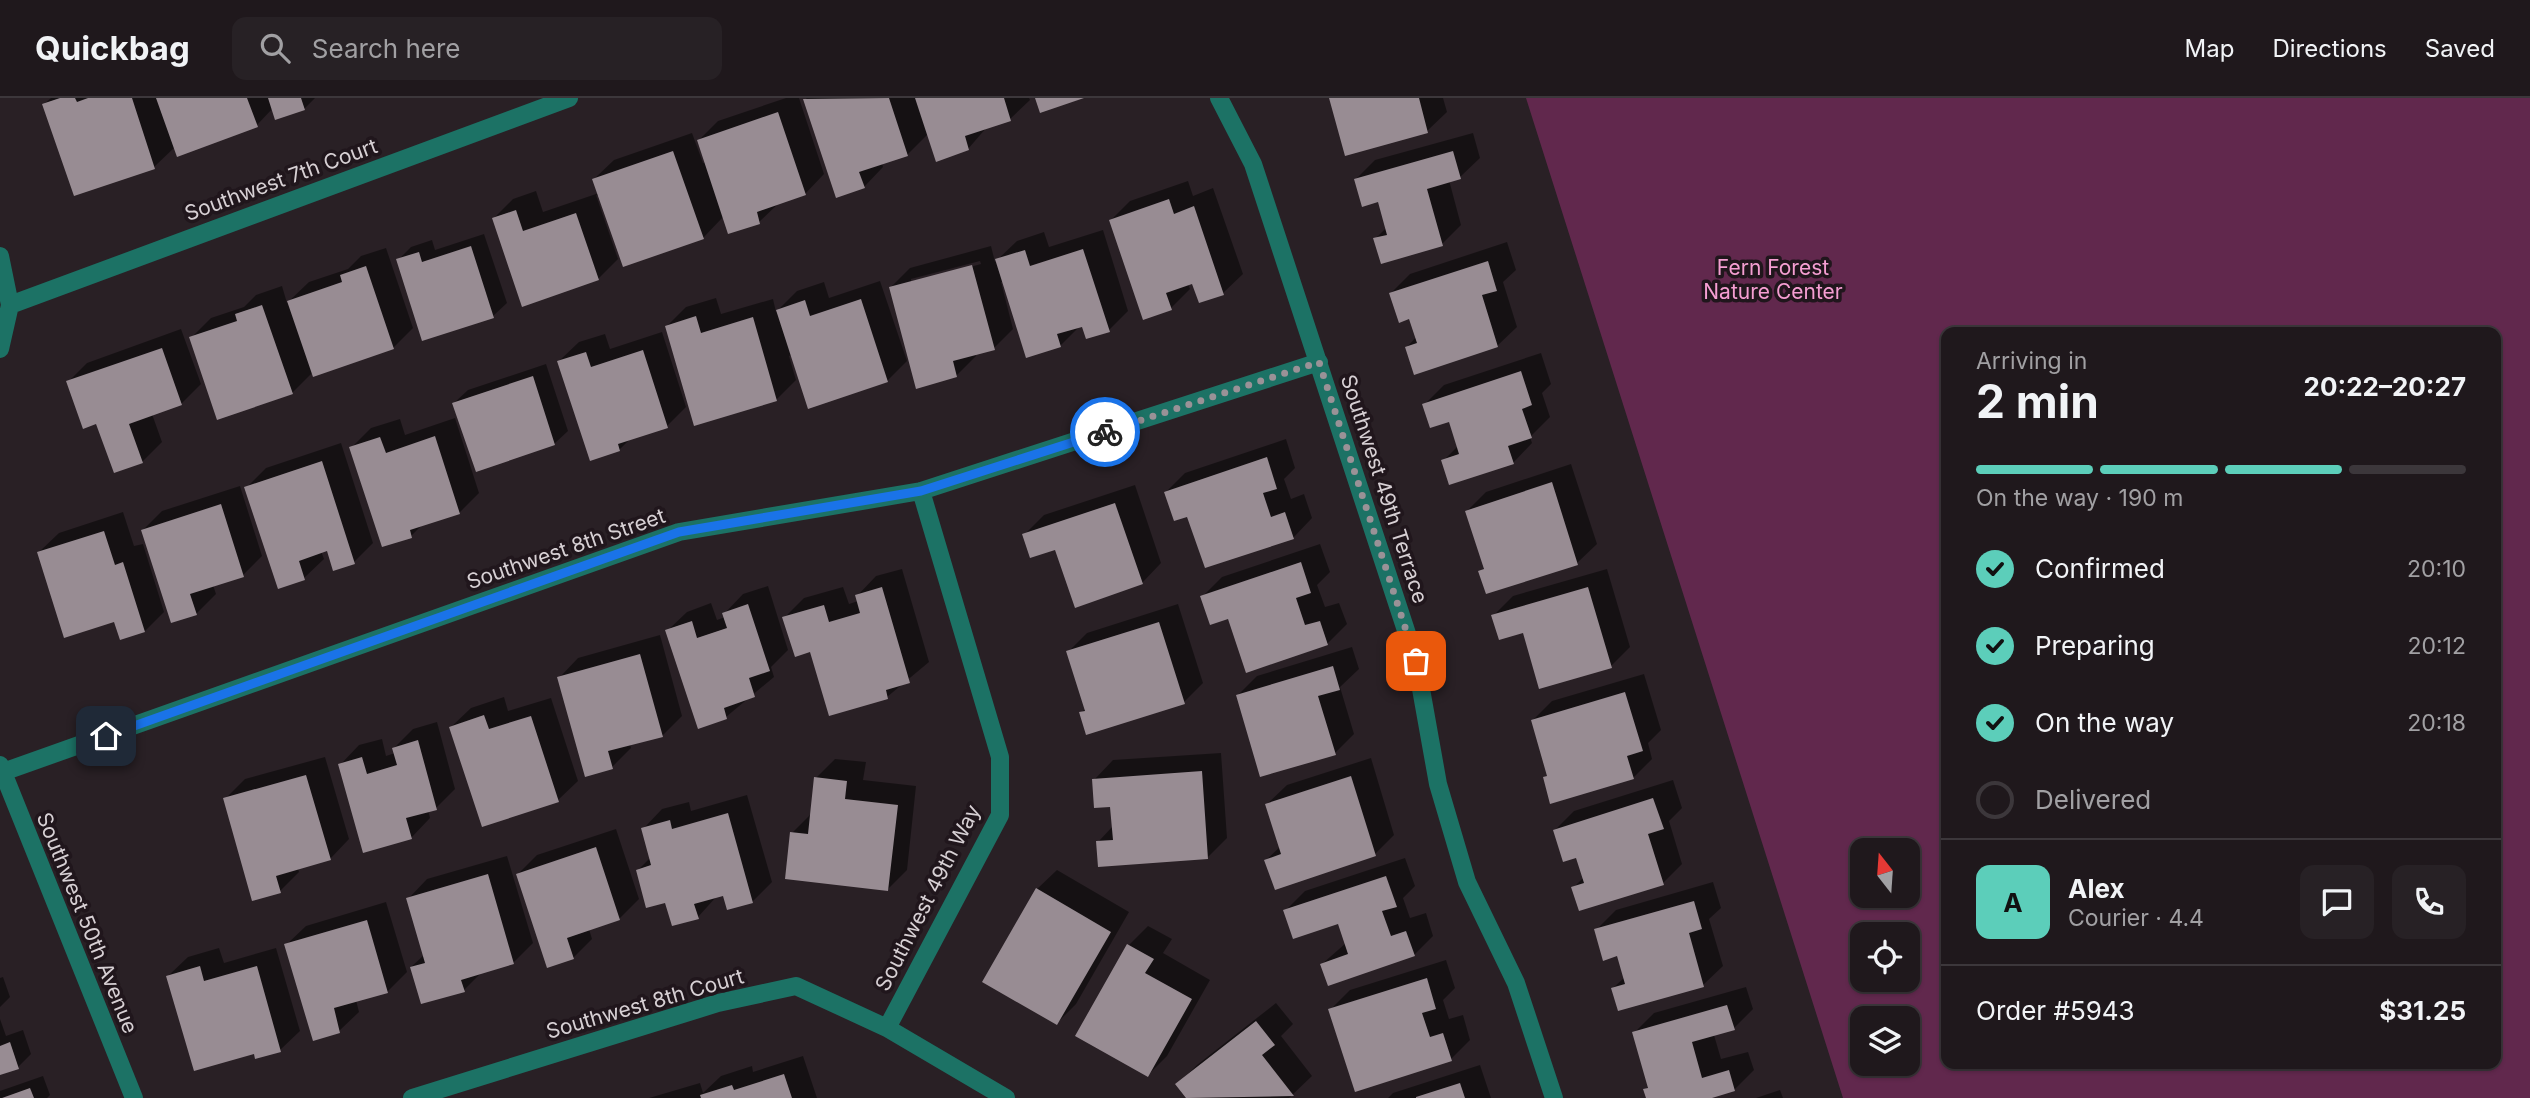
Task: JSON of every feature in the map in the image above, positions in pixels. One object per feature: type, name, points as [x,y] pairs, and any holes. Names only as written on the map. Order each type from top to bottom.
[{"type":"street","name":"Southwest 7th Court","points":[[10,305],[569,98]]},
{"type":"street","name":"Southwest 49th Terrace","points":[[1219,98],[1252,164],[1416,661],[1438,784],[1467,882],[1516,983],[1554,1098]]},
{"type":"street","points":[[0,256],[10,305],[0,349]]},
{"type":"street","name":"Southwest 8th Street","points":[[1,771],[679,532],[921,491],[1319,362]]},
{"type":"street","name":"Southwest 49th Way","points":[[887,1028],[1000,815],[1000,757],[921,491]]},
{"type":"street","name":"Southwest 50th Avenue","points":[[1,771],[134,1098]]},
{"type":"street","name":"Southwest 8th Court","points":[[412,1098],[718,1003],[796,986],[887,1028]]},
{"type":"street","points":[[887,1028],[1006,1098]]},
{"type":"green space","name":"Fern Forest Nature Center","points":[[1526,98],[2530,98],[2530,1098],[1843,1098]]},
{"type":"building","points":[[60,98],[75,98],[77,102],[88,98],[132,98],[155,169],[74,196],[42,104]]},
{"type":"building","points":[[156,98],[247,98],[258,127],[177,157]]},
{"type":"building","points":[[268,98],[301,98],[305,110],[275,120]]},
{"type":"building","points":[[889,98],[908,156],[859,172],[865,188],[836,198],[803,99]]},
{"type":"building","points":[[915,98],[1004,98],[1011,121],[965,136],[969,150],[936,162]]},
{"type":"building","points":[[1035,98],[1084,98],[1040,113]]},
{"type":"building","points":[[1329,98],[1419,98],[1428,133],[1345,156]]},
{"type":"building","points":[[778,112],[806,195],[757,212],[760,224],[728,234],[697,140]]},
{"type":"building","points":[[673,151],[704,239],[623,267],[592,179]]},
{"type":"building","points":[[1453,151],[1461,179],[1427,189],[1443,246],[1381,264],[1373,238],[1387,235],[1378,202],[1362,207],[1354,179]]},
{"type":"building","points":[[1169,199],[1174,214],[1194,206],[1224,295],[1199,303],[1192,284],[1166,293],[1172,310],[1143,320],[1109,220]]},
{"type":"building","points":[[516,210],[523,231],[576,213],[599,280],[522,307],[492,218]]},
{"type":"building","points":[[471,246],[494,318],[422,341],[396,259],[419,252],[422,262]]},
{"type":"building","points":[[1083,249],[1110,332],[1086,339],[1082,327],[1057,334],[1061,347],[1026,358],[995,259],[1025,250],[1030,266]]},
{"type":"building","points":[[1488,261],[1497,291],[1482,295],[1498,347],[1414,375],[1405,347],[1417,343],[1409,319],[1399,323],[1389,293]]},
{"type":"building","points":[[972,265],[995,350],[953,361],[957,377],[916,389],[889,287]]},
{"type":"building","points":[[366,266],[394,349],[313,377],[287,301],[342,282],[340,275]]},
{"type":"building","points":[[861,299],[888,382],[808,409],[776,310],[805,300],[810,316]]},
{"type":"building","points":[[262,305],[293,394],[217,420],[189,337],[237,321],[235,314]]},
{"type":"building","points":[[696,316],[701,333],[753,317],[777,401],[694,426],[665,326]]},
{"type":"building","points":[[162,348],[182,405],[129,424],[143,463],[114,473],[96,424],[83,429],[66,381]]},
{"type":"building","points":[[643,350],[668,428],[618,444],[620,451],[590,461],[557,361],[586,352],[591,367]]},
{"type":"building","points":[[1521,371],[1532,405],[1522,409],[1532,438],[1508,446],[1514,464],[1449,485],[1441,460],[1459,454],[1449,422],[1430,428],[1422,404]]},
{"type":"building","points":[[533,376],[555,445],[476,472],[452,403]]},
{"type":"building","points":[[435,436],[460,514],[410,530],[412,538],[382,547],[349,447],[380,437],[386,453]]},
{"type":"building","points":[[1267,457],[1277,489],[1263,493],[1271,517],[1285,512],[1294,539],[1205,568],[1187,517],[1174,521],[1164,492]]},
{"type":"building","points":[[322,461],[355,564],[333,571],[327,551],[299,561],[305,580],[278,589],[244,487]]},
{"type":"building","points":[[1552,482],[1578,565],[1486,594],[1478,571],[1484,569],[1465,511]]},
{"type":"building","points":[[1115,503],[1143,584],[1075,608],[1055,550],[1030,558],[1022,534]]},
{"type":"building","points":[[221,504],[244,577],[190,594],[197,615],[171,623],[141,530]]},
{"type":"building","points":[[104,531],[115,565],[123,562],[145,632],[120,640],[114,622],[64,638],[37,552]]},
{"type":"building","points":[[1301,562],[1311,593],[1296,598],[1305,625],[1320,621],[1328,645],[1246,673],[1228,619],[1210,625],[1200,596]]},
{"type":"building","points":[[882,587],[910,683],[886,690],[888,699],[829,716],[810,652],[795,657],[782,617],[824,605],[829,622],[860,613],[855,595]]},
{"type":"building","points":[[1588,587],[1612,668],[1539,689],[1523,633],[1499,640],[1491,615]]},
{"type":"building","points":[[748,604],[770,671],[749,678],[755,697],[724,708],[727,719],[698,729],[665,630],[692,621],[697,638],[727,628],[722,613]]},
{"type":"building","points":[[1159,622],[1185,704],[1086,735],[1079,712],[1085,711],[1066,651]]},
{"type":"building","points":[[640,654],[663,737],[608,751],[613,769],[585,777],[557,677]]},
{"type":"building","points":[[1333,666],[1340,690],[1318,696],[1336,755],[1260,777],[1236,695]]},
{"type":"building","points":[[1625,692],[1643,751],[1627,756],[1634,779],[1550,804],[1543,777],[1547,776],[1531,720]]},
{"type":"building","points":[[484,715],[489,729],[531,716],[559,802],[482,827],[449,727]]},
{"type":"building","points":[[418,740],[437,810],[406,818],[412,839],[363,853],[338,764],[362,757],[367,774],[397,765],[392,748]]},
{"type":"building","points":[[1202,771],[1208,859],[1098,867],[1096,841],[1113,840],[1110,807],[1094,808],[1092,779]]},
{"type":"building","points":[[306,775],[331,860],[276,876],[281,893],[252,901],[223,798]]},
{"type":"building","points":[[1351,776],[1376,856],[1275,890],[1264,860],[1281,854],[1265,804]]},
{"type":"building","points":[[814,777],[847,781],[845,799],[898,805],[888,891],[785,879],[790,832],[808,834]]},
{"type":"building","points":[[1653,798],[1664,829],[1648,834],[1664,885],[1579,911],[1571,887],[1584,883],[1576,858],[1563,862],[1553,830]]},
{"type":"building","points":[[728,813],[753,903],[727,910],[723,896],[694,904],[699,919],[672,926],[665,903],[646,908],[636,870],[651,865],[641,828],[670,820],[672,829]]},
{"type":"building","points":[[596,847],[620,920],[567,938],[574,959],[547,968],[516,874]]},
{"type":"building","points":[[488,874],[514,964],[461,980],[465,992],[421,1004],[410,967],[425,963],[406,898]]},
{"type":"building","points":[[1386,876],[1397,907],[1382,911],[1391,936],[1406,931],[1415,956],[1328,986],[1320,964],[1348,954],[1338,924],[1293,939],[1283,910]]},
{"type":"building","points":[[1036,888],[1111,932],[1057,1025],[982,982]]},
{"type":"building","points":[[1694,901],[1702,929],[1689,933],[1704,987],[1618,1011],[1611,988],[1625,984],[1617,956],[1603,961],[1594,929]]},
{"type":"building","points":[[367,920],[388,993],[334,1008],[340,1033],[313,1041],[284,944]]},
{"type":"building","points":[[1127,944],[1154,959],[1145,973],[1192,999],[1148,1077],[1075,1036]]},
{"type":"building","points":[[200,966],[204,981],[257,966],[281,1052],[255,1059],[254,1054],[194,1071],[166,976]]},
{"type":"building","points":[[1427,978],[1436,1009],[1422,1013],[1430,1037],[1443,1033],[1452,1061],[1355,1092],[1328,1009]]},
{"type":"building","points":[[1727,1005],[1735,1030],[1692,1042],[1702,1078],[1729,1070],[1735,1091],[1712,1098],[1646,1098],[1643,1089],[1648,1088],[1632,1032]]},
{"type":"building","points":[[1256,1021],[1275,1045],[1262,1055],[1294,1096],[1186,1098],[1175,1084]]},
{"type":"building","points":[[10,1042],[19,1069],[0,1075],[0,1046]]},
{"type":"building","points":[[784,1074],[792,1098],[701,1098],[700,1095],[732,1085],[734,1090]]},
{"type":"building","points":[[1460,1083],[1465,1098],[1416,1098],[1416,1097]]},
{"type":"building","points":[[30,1088],[34,1098],[2,1098]]},
{"type":"way so far","points":[[1105,432],[1319,362],[1416,661]]},
{"type":"route","points":[[106,736],[679,532],[921,491],[1105,432]]}]
